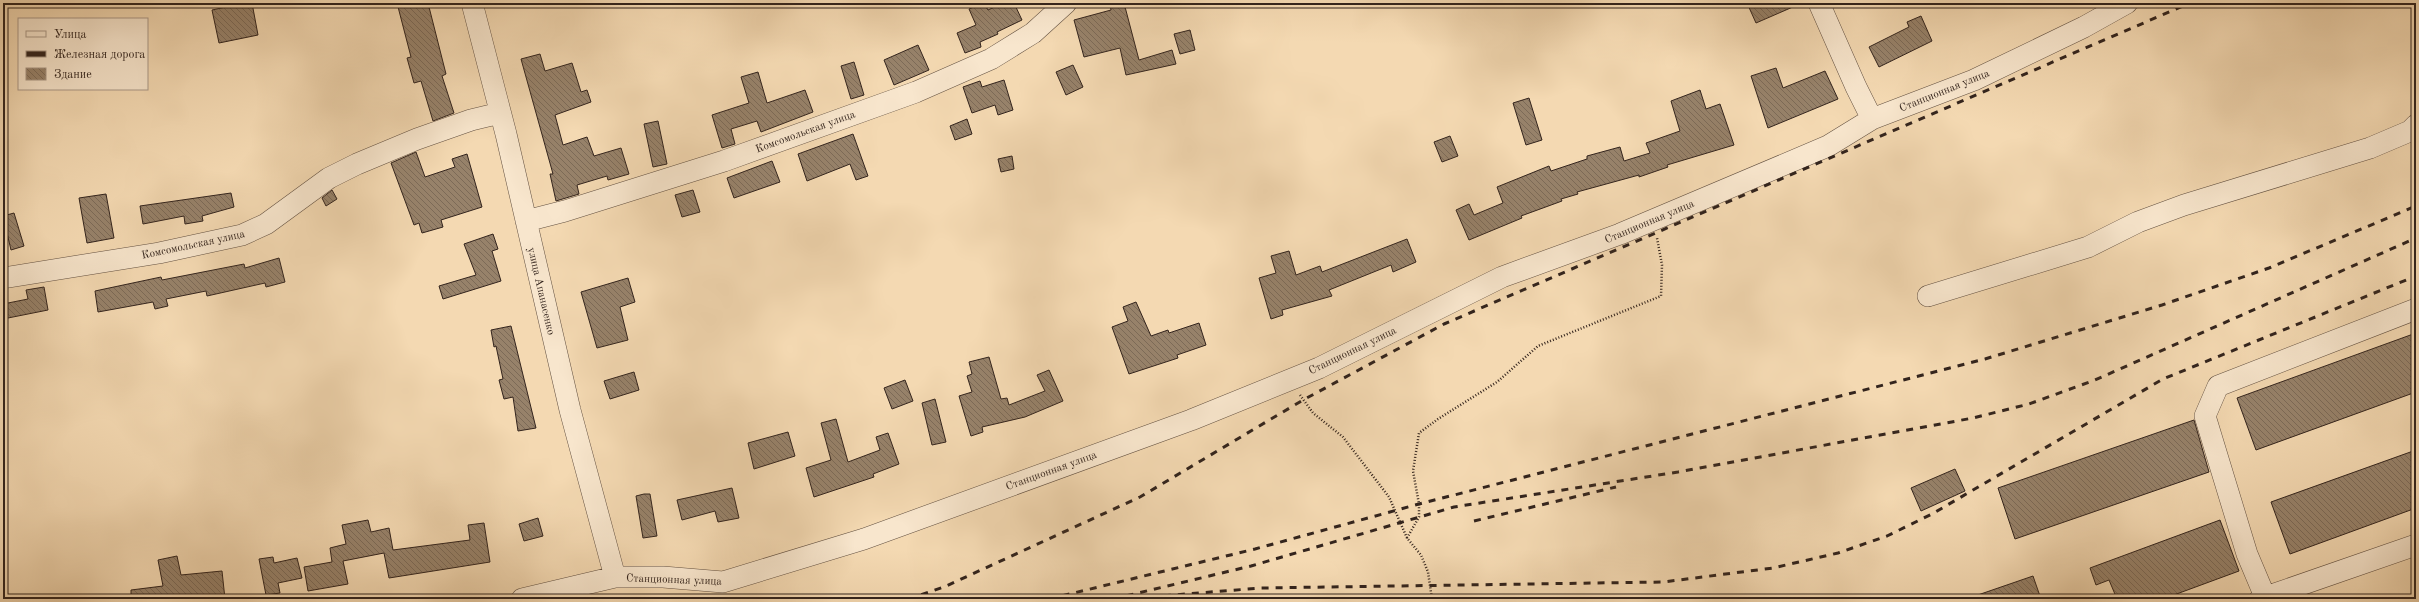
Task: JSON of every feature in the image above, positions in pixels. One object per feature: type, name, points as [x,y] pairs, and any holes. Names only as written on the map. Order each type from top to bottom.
[{"type":"street","name":"улица Апанасенко","points":[[472,3],[500,113],[570,410],[615,578]]},
{"type":"street","name":"Комсомольская улица","points":[[526,221],[565,211],[724,160],[916,92],[991,59],[1033,33],[1066,3]]},
{"type":"street","points":[[1819,3],[1856,87],[1872,119]]},
{"type":"street","name":"Станционная улица","points":[[522,599],[615,578],[663,577],[723,582],[864,539],[1191,420],[1291,378],[1319,368],[1502,277],[1652,220],[1828,146],[1872,119],[1987,73],[2084,27],[2127,3]]},
{"type":"street","name":"Комсомольская улица","points":[[3,278],[159,253],[242,235],[266,224],[329,178],[357,164],[417,139],[471,120],[500,113]]},
{"type":"street","points":[[1928,296],[2088,247],[2138,222],[2184,205],[2370,148],[2410,130],[2416,125]]},
{"type":"street","points":[[2416,310],[2218,386],[2204,416],[2247,554],[2264,598],[2416,545]]},
{"type":"path","points":[[1407,538],[1418,517],[1419,504],[1413,471],[1420,433],[1438,419],[1497,382],[1538,346],[1661,296],[1662,265],[1652,220]]},
{"type":"path","points":[[1291,378],[1313,413],[1343,437],[1389,497],[1407,538],[1421,555],[1428,572],[1432,599]]},
{"type":"building","points":[[226,3],[252,3],[258,35],[219,43],[212,10],[226,7]]},
{"type":"building","points":[[397,3],[428,3],[446,74],[442,76],[454,113],[433,121],[421,81],[414,83],[407,58],[411,57]]},
{"type":"building","points":[[984,3],[988,10],[1003,3],[1014,3],[1022,20],[997,32],[998,34],[980,42],[981,47],[965,53],[957,33],[976,25],[969,9]]},
{"type":"building","points":[[1110,3],[1124,3],[1139,60],[1172,50],[1176,64],[1126,75],[1120,48],[1084,57],[1074,20],[1111,10]]},
{"type":"building","points":[[1747,3],[1802,3],[1756,23]]},
{"type":"building","points":[[1921,16],[1932,41],[1879,67],[1869,47],[1909,27],[1907,22]]},
{"type":"building","points":[[1190,30],[1195,50],[1180,54],[1174,34]]},
{"type":"building","points":[[918,45],[929,70],[894,85],[884,60]]},
{"type":"building","points":[[540,54],[545,71],[572,63],[581,92],[587,90],[591,102],[555,115],[563,145],[587,137],[594,156],[621,148],[629,174],[608,180],[607,176],[577,185],[579,194],[556,201],[550,174],[553,174],[521,59]]},
{"type":"building","points":[[854,62],[864,95],[851,99],[841,66]]},
{"type":"building","points":[[1073,65],[1083,87],[1066,95],[1056,72]]},
{"type":"building","points":[[1776,68],[1783,88],[1825,71],[1838,99],[1768,128],[1751,76]]},
{"type":"building","points":[[758,72],[767,103],[805,90],[813,112],[761,132],[757,121],[731,129],[735,144],[722,148],[712,115],[749,103],[741,77]]},
{"type":"building","points":[[1004,80],[1013,110],[998,115],[995,105],[972,113],[963,87],[980,81],[982,87]]},
{"type":"building","points":[[1700,90],[1706,109],[1720,104],[1734,145],[1667,165],[1668,167],[1639,177],[1639,175],[1577,192],[1578,194],[1561,199],[1562,201],[1521,216],[1522,218],[1469,240],[1456,210],[1469,204],[1474,215],[1503,203],[1497,187],[1549,166],[1551,171],[1587,159],[1587,156],[1620,147],[1624,161],[1650,153],[1646,143],[1680,131],[1671,101]]},
{"type":"building","points":[[1529,98],[1542,140],[1526,145],[1513,103]]},
{"type":"building","points":[[967,119],[972,134],[955,140],[950,126]]},
{"type":"building","points":[[658,121],[667,164],[653,167],[644,124]]},
{"type":"building","points":[[853,134],[868,176],[856,180],[850,164],[807,181],[798,154]]},
{"type":"building","points":[[1450,136],[1458,156],[1442,162],[1434,142]]},
{"type":"building","points":[[416,152],[425,177],[455,167],[452,159],[467,154],[482,207],[441,220],[443,227],[422,233],[419,223],[414,225],[391,163]]},
{"type":"building","points":[[1012,156],[1014,169],[1001,172],[998,159]]},
{"type":"building","points":[[772,161],[780,182],[734,198],[727,178]]},
{"type":"building","points":[[332,190],[337,199],[326,206],[322,198]]},
{"type":"building","points":[[693,190],[700,212],[682,217],[675,195]]},
{"type":"building","points":[[231,193],[234,207],[202,216],[203,221],[185,224],[184,216],[143,224],[140,206]]},
{"type":"building","points":[[106,194],[114,238],[87,243],[79,198]]},
{"type":"building","points":[[14,213],[24,246],[11,250],[3,216]]},
{"type":"building","points":[[493,234],[498,249],[492,251],[501,281],[443,299],[439,286],[476,275],[464,244]]},
{"type":"building","points":[[1407,239],[1416,262],[1393,272],[1391,265],[1329,290],[1332,296],[1282,310],[1283,315],[1271,319],[1259,278],[1276,273],[1271,256],[1289,251],[1296,275],[1320,266],[1322,272]]},
{"type":"building","points":[[279,258],[285,282],[266,287],[265,283],[207,296],[206,291],[166,299],[168,306],[155,309],[153,302],[98,312],[95,291],[161,277],[162,280],[244,264],[245,268]]},
{"type":"building","points":[[628,278],[635,302],[620,307],[628,340],[597,348],[581,292]]},
{"type":"building","points":[[44,287],[48,310],[3,319],[3,304],[28,299],[26,290]]},
{"type":"building","points":[[1136,302],[1151,336],[1168,330],[1169,333],[1199,323],[1206,345],[1177,355],[1178,358],[1129,374],[1112,327],[1128,321],[1123,307]]},
{"type":"building","points":[[511,326],[536,428],[518,431],[513,397],[504,399],[499,380],[503,379],[491,330]]},
{"type":"building","points":[[2416,333],[2416,392],[2256,450],[2237,398]]},
{"type":"building","points":[[989,357],[1001,399],[1007,398],[1009,405],[1045,391],[1037,375],[1049,370],[1063,401],[1025,417],[982,427],[983,432],[971,436],[959,396],[972,392],[967,376],[972,374],[969,362]]},
{"type":"building","points":[[634,372],[639,390],[610,399],[604,381]]},
{"type":"building","points":[[905,380],[913,401],[892,409],[884,388]]},
{"type":"building","points":[[935,399],[946,442],[932,445],[922,403]]},
{"type":"building","points":[[836,419],[848,462],[880,450],[876,437],[888,433],[899,464],[873,474],[874,477],[814,497],[806,468],[831,460],[821,423]]},
{"type":"building","points":[[2194,420],[2209,472],[2015,539],[1998,488]]},
{"type":"building","points":[[788,432],[795,456],[754,469],[748,443]]},
{"type":"building","points":[[2416,450],[2416,508],[2290,554],[2271,502]]},
{"type":"building","points":[[1955,469],[1965,491],[1921,511],[1911,488]]},
{"type":"building","points":[[732,488],[739,518],[718,522],[715,511],[682,520],[677,500]]},
{"type":"building","points":[[650,494],[657,536],[643,538],[636,496]]},
{"type":"building","points":[[538,518],[543,536],[524,541],[519,524]]},
{"type":"building","points":[[368,520],[371,532],[389,528],[393,550],[470,540],[468,525],[484,523],[490,562],[389,578],[384,553],[343,561],[348,584],[308,591],[304,567],[332,562],[330,548],[346,544],[342,525]]},
{"type":"building","points":[[2220,520],[2239,571],[2163,599],[2117,599],[2109,580],[2096,585],[2090,568]]},
{"type":"building","points":[[177,556],[181,575],[222,571],[225,599],[131,599],[131,590],[163,586],[158,560]]},
{"type":"building","points":[[273,557],[274,563],[297,558],[302,578],[278,583],[280,593],[266,595],[259,559]]},
{"type":"building","points":[[2033,576],[2041,599],[1973,599],[1972,597]]},
{"type":"railway","points":[[908,599],[944,587],[1140,497],[1303,400],[1444,324],[2190,3]]},
{"type":"railway","points":[[1049,599],[1255,549],[1419,504],[1985,359],[2162,305],[2269,268],[2416,206]]},
{"type":"railway","points":[[1113,599],[1251,566],[1454,507],[1678,472],[1973,418],[2029,404],[2095,380],[2416,238]]},
{"type":"railway","points":[[1136,598],[1261,588],[1663,582],[1773,568],[1838,553],[1887,536],[1932,514],[2163,379],[2416,276]]},
{"type":"railway","points":[[1474,521],[1616,487]]}]
